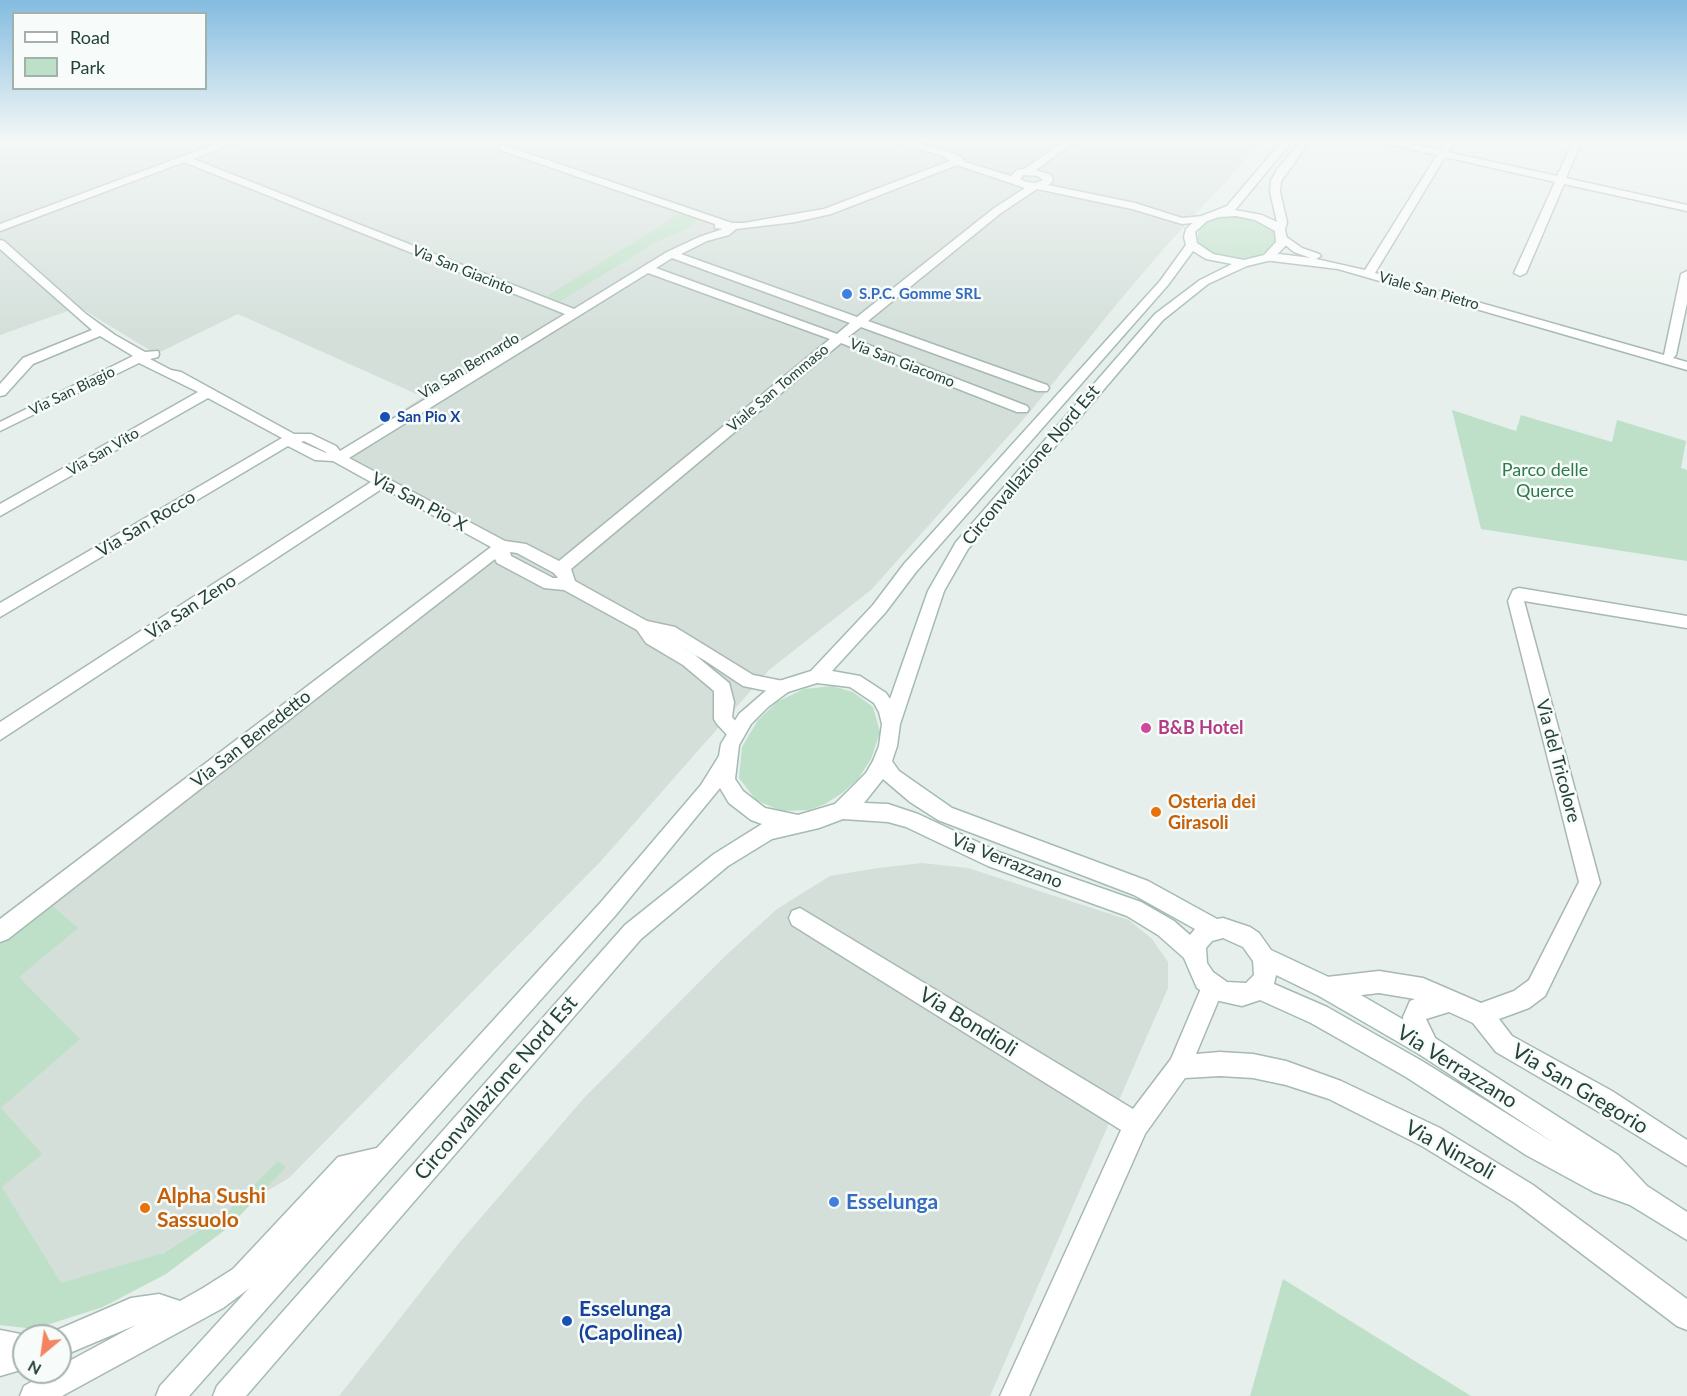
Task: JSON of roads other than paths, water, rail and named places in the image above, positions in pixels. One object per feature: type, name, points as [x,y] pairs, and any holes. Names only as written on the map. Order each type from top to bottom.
[{"type":"street","points":[[0,228],[61,205]]},
{"type":"street","name":"Via San Giacinto","points":[[300,205],[575,314]]},
{"type":"street","points":[[671,205],[732,226]]},
{"type":"street","name":"Via San Bernardo","points":[[732,226],[725,233],[703,239],[670,254],[350,453],[336,457],[337,446],[657,249],[712,226],[795,219],[846,205]]},
{"type":"street","name":"Viale San Tommaso","points":[[998,211],[996,208],[999,205]]},
{"type":"street","name":"Viale San Tommaso","points":[[563,576],[838,338],[998,211],[1009,205]]},
{"type":"street","points":[[1122,205],[1182,220],[1203,219],[1233,205]]},
{"type":"street","points":[[1268,258],[1282,243],[1282,222],[1278,205]]},
{"type":"street","points":[[1368,274],[1410,205]]},
{"type":"street","points":[[1520,273],[1549,205]]},
{"type":"street","points":[[1129,207],[1129,210],[1162,221],[1209,257],[1244,262],[1279,257],[1339,266]]},
{"type":"street","points":[[1218,214],[1236,213],[1258,217],[1298,249],[1339,266]]},
{"type":"street","name":"Circonvallazione Nord Est","points":[[817,676],[879,609],[910,568],[1164,283],[1190,241],[1190,231],[1203,219]]},
{"type":"street","name":"Via San Pio X","points":[[0,243],[74,310],[101,331],[143,356],[144,361],[168,374],[176,375],[292,438],[306,437],[331,449],[336,457],[502,546],[503,560],[550,584],[563,576],[643,626],[669,632],[710,655],[749,681],[782,687]]},
{"type":"street","name":"Via San Giacomo","points":[[670,254],[1042,388]]},
{"type":"street","name":"Circonvallazione Nord Est","points":[[227,1396],[633,932],[721,860],[767,831],[819,819],[842,810],[873,779],[888,746],[891,724],[936,591],[962,546],[1159,317],[1204,282],[1244,262]]},
{"type":"street","name":"Viale San Pietro","points":[[1339,266],[1520,316],[1550,328],[1613,346],[1622,346],[1681,361]]},
{"type":"street","name":"Via San Giacomo","points":[[647,269],[838,338],[1022,409]]},
{"type":"street","points":[[1681,361],[1687,274]]},
{"type":"street","name":"Viale San Pietro","points":[[1520,316],[1527,315],[1681,361]]},
{"type":"street","points":[[0,392],[28,361],[101,331]]},
{"type":"street","name":"Via San Biagio","points":[[0,427],[143,356]]},
{"type":"street","name":"Via San Vito","points":[[0,512],[206,393]]},
{"type":"street","name":"Via San Rocco","points":[[0,611],[292,438]]},
{"type":"street","name":"Via San Zeno","points":[[0,732],[382,482]]},
{"type":"street","name":"Via San Benedetto","points":[[0,932],[502,546]]},
{"type":"street","name":"Via del Tricolore","points":[[1481,1015],[1521,1000],[1537,988],[1590,883],[1516,601],[1520,594],[1687,622]]},
{"type":"street","name":"Via San Pio X","points":[[643,626],[652,638],[689,660],[723,688],[725,702],[723,718],[736,732]]},
{"type":"street","name":"Circonvallazione Nord Est","points":[[798,824],[778,821],[758,813],[736,797],[725,780],[730,744],[745,718],[782,687],[817,676],[854,681],[868,688],[880,698],[888,711],[891,724]]},
{"type":"street","name":"Circonvallazione Nord Est","points":[[170,1396],[616,900],[708,791],[726,761]]},
{"type":"street","name":"Via Verrazzano","points":[[882,762],[892,777],[945,814],[1141,888],[1214,929],[1223,928],[1242,934],[1251,940],[1263,957],[1327,988],[1427,1046],[1609,1164],[1638,1195],[1687,1227]]},
{"type":"street","name":"Via Verrazzano","points":[[842,810],[888,813],[911,819],[995,860],[1134,909],[1166,928],[1194,953],[1199,971],[1213,987]]},
{"type":"street","name":"Via Bondioli","points":[[800,918],[1137,1125]]},
{"type":"street","points":[[1194,953],[1199,938],[1214,929]]},
{"type":"street","points":[[1014,1396],[1137,1125],[1179,1067],[1213,987],[1222,992],[1242,995],[1258,988],[1264,980],[1266,969],[1263,957]]},
{"type":"street","points":[[1327,988],[1379,982],[1423,989],[1481,1015]]},
{"type":"street","name":"Via Verrazzano","points":[[1258,988],[1319,1015],[1414,1068],[1535,1146],[1603,1183],[1638,1195]]},
{"type":"street","points":[[1427,1046],[1416,1028],[1414,1017],[1418,1009],[1435,1008],[1448,1001]]},
{"type":"street","name":"Via San Gregorio","points":[[1481,1015],[1504,1044],[1603,1100],[1687,1154]]},
{"type":"street","name":"Via Ninzoli","points":[[1179,1067],[1220,1064],[1253,1066],[1286,1073],[1333,1089],[1421,1132],[1524,1194],[1687,1316]]},
{"type":"street","points":[[34,1396],[179,1314],[213,1298],[242,1278],[347,1166],[381,1160]]},
{"type":"street","points":[[72,1338],[130,1312],[159,1308],[179,1314]]},
{"type":"place","name":"S.P.C. Gomme SRL","points":[[847,294]]},
{"type":"place","name":"San Pio X","points":[[385,417]]},
{"type":"place","name":"B&B Hotel","points":[[1146,728]]},
{"type":"place","name":"Osteria dei Girasoli","points":[[1156,812]]},
{"type":"place","name":"Esselunga","points":[[834,1202]]},
{"type":"place","name":"Alpha Sushi Sassuolo","points":[[145,1208]]},
{"type":"place","name":"Esselunga (Capolinea)","points":[[567,1321]]},
{"type":"park label","name":"Parco delle Querce","points":[[1545,480]]}]
